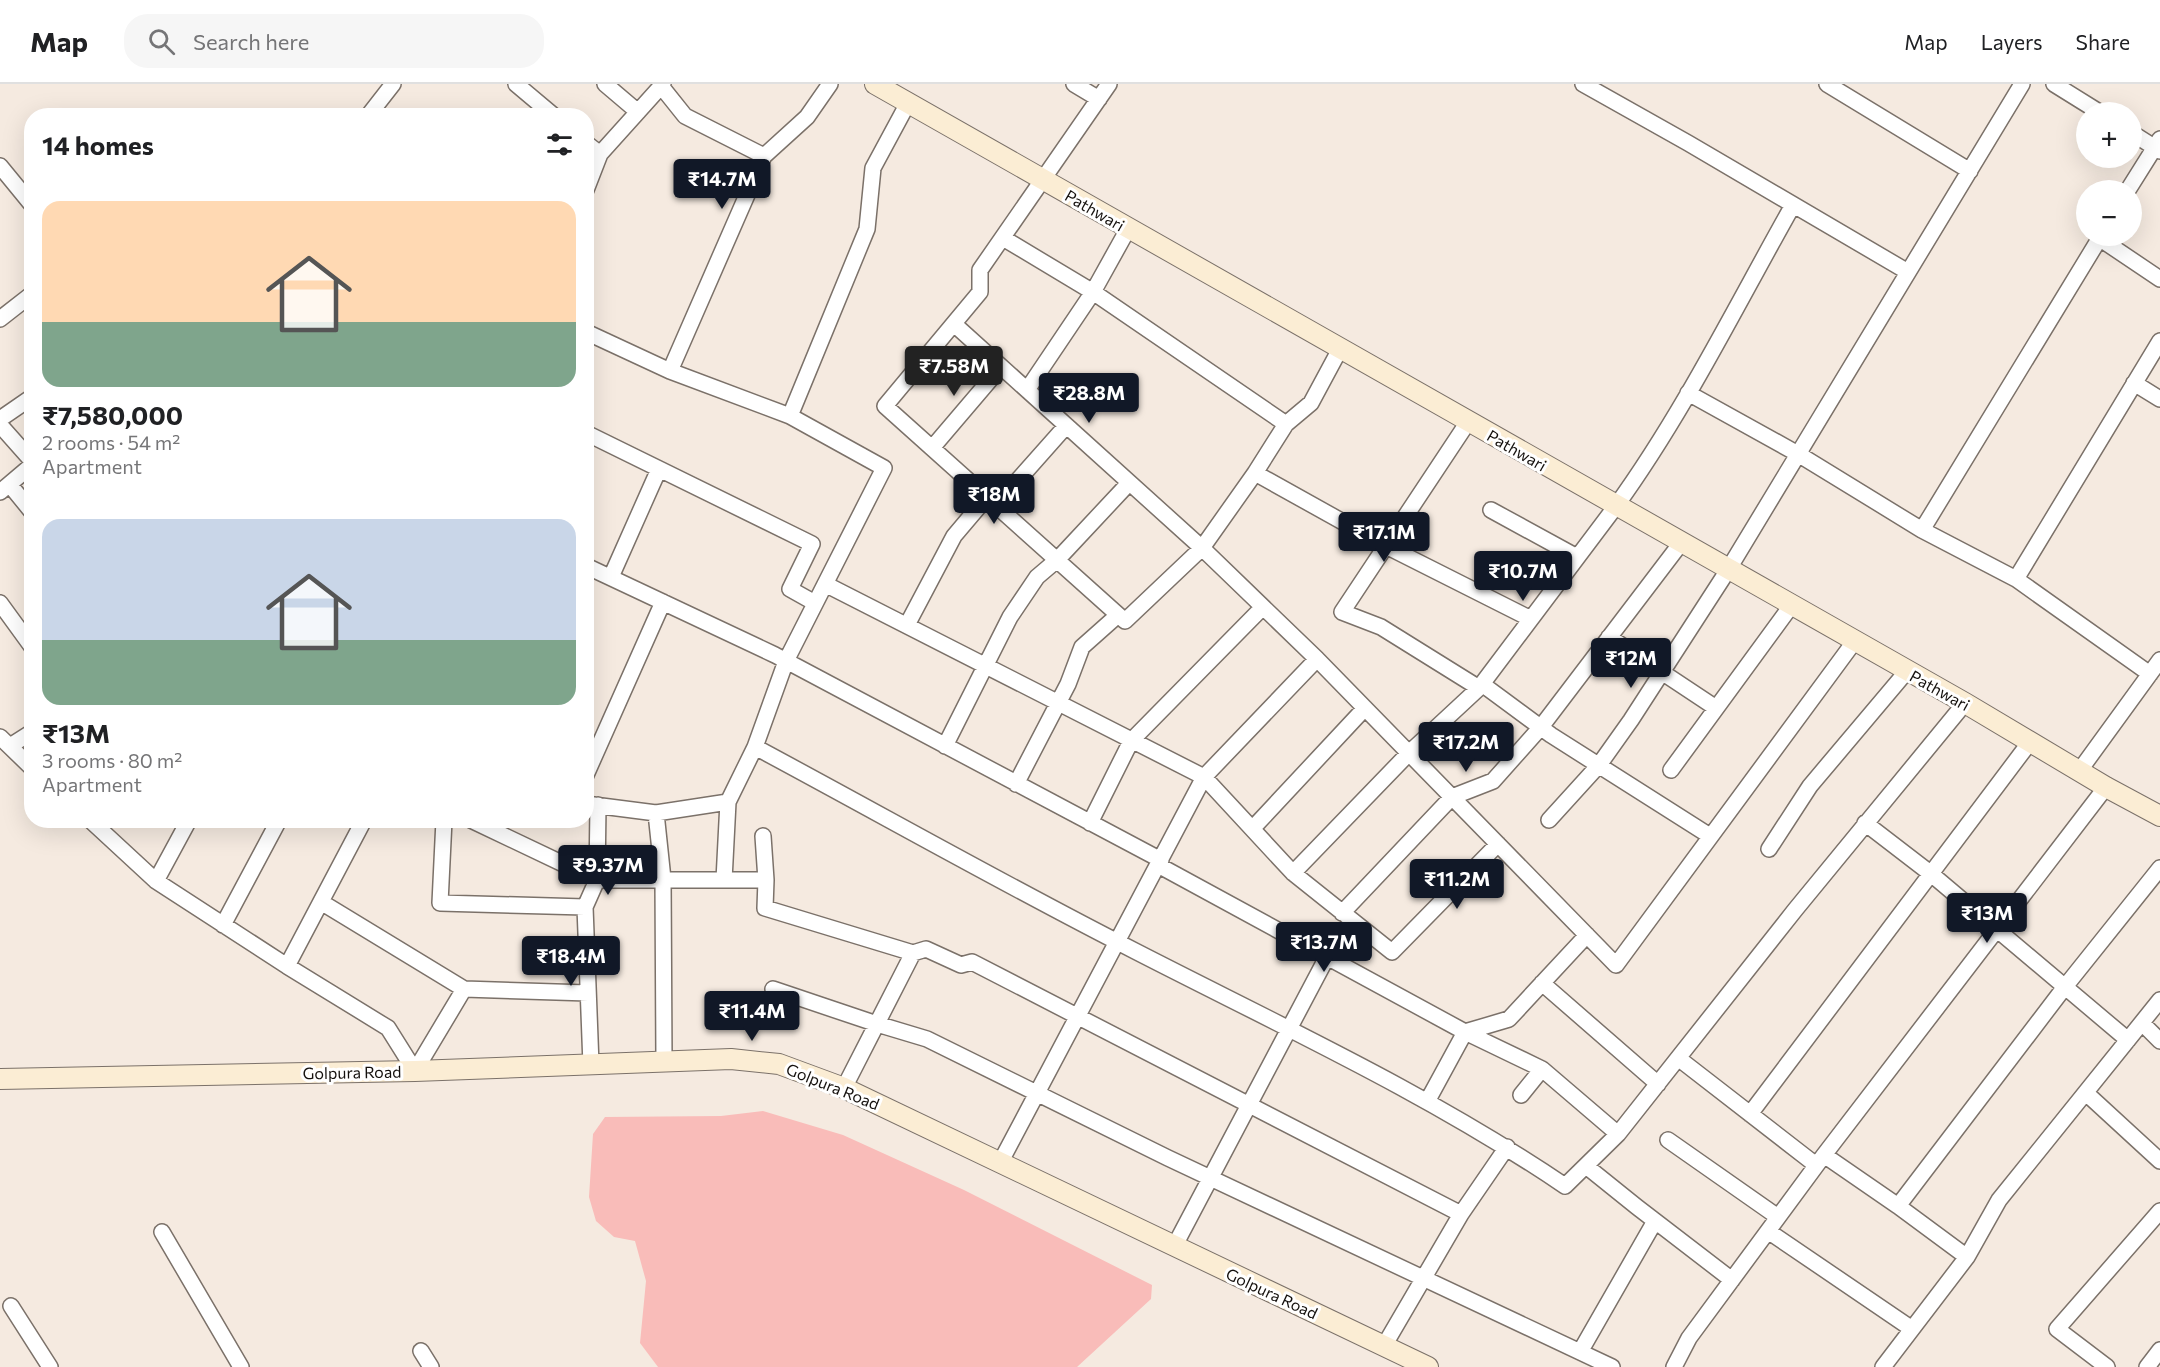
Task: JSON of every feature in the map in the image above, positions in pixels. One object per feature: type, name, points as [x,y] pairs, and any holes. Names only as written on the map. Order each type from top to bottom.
[{"type":"street","points":[[374,108],[393,84]]},
{"type":"street","points":[[516,84],[544,108]]},
{"type":"street","points":[[605,84],[638,112]]},
{"type":"street","points":[[670,371],[764,156],[807,117],[830,84]]},
{"type":"street","name":"Pathwari","points":[[875,84],[1965,703],[2106,787],[2153,807]]},
{"type":"street","points":[[1074,84],[1099,99]]},
{"type":"street","points":[[1109,84],[980,270],[981,292],[885,406],[1125,621],[1202,549],[1286,424],[1311,403],[1340,349]]},
{"type":"street","points":[[1583,84],[1908,272]]},
{"type":"street","points":[[1827,84],[1970,171]]},
{"type":"street","points":[[1549,820],[1599,765],[1631,720],[1728,570],[2022,84]]},
{"type":"street","points":[[2054,84],[2083,102]]},
{"type":"street","points":[[594,169],[600,154],[662,85],[685,116],[764,156]]},
{"type":"street","points":[[790,417],[867,229],[873,168],[909,103]]},
{"type":"street","points":[[2135,180],[2158,146],[2142,138]]},
{"type":"street","points":[[594,149],[600,154]]},
{"type":"street","points":[[0,166],[24,196]]},
{"type":"street","points":[[1293,873],[1409,753],[1481,686],[1616,506],[1688,393],[1793,205]]},
{"type":"street","points":[[1027,390],[1093,292],[1128,229]]},
{"type":"street","points":[[1003,238],[1093,292],[1286,424]]},
{"type":"street","points":[[1922,530],[2095,246]]},
{"type":"street","points":[[2113,246],[2160,279]]},
{"type":"street","points":[[3,312],[24,299]]},
{"type":"street","points":[[954,324],[1202,549],[1317,659],[1616,965],[1854,642]]},
{"type":"street","points":[[594,336],[670,371],[790,417],[884,468],[786,661],[755,747],[728,802],[724,880]]},
{"type":"street","points":[[2016,579],[2160,341]]},
{"type":"street","points":[[932,448],[1001,367]]},
{"type":"street","points":[[2134,383],[2160,399]]},
{"type":"street","points":[[1688,393],[1798,454],[1922,530],[2016,579],[2150,674]]},
{"type":"street","points":[[0,419],[24,402]]},
{"type":"street","points":[[1468,422],[1342,612],[1381,627],[1481,686],[1541,728],[1710,836]]},
{"type":"street","points":[[0,425],[24,454]]},
{"type":"street","points":[[907,625],[954,536],[1066,426]]},
{"type":"street","points":[[594,437],[812,544],[790,589],[815,603]]},
{"type":"street","points":[[611,578],[659,469]]},
{"type":"street","points":[[24,471],[5,489],[24,505]]},
{"type":"street","points":[[1255,473],[1386,546],[1531,619]]},
{"type":"street","points":[[945,746],[1010,616],[1036,577],[1057,560],[1129,483]]},
{"type":"street","points":[[1491,510],[1577,557]]},
{"type":"street","points":[[1341,913],[1452,797],[1493,781],[1541,728],[1681,543]]},
{"type":"street","points":[[594,570],[786,661],[1090,823],[1465,1032],[1542,1069],[1618,1134]]},
{"type":"street","points":[[825,584],[1204,777],[1293,873],[1392,952],[1498,844]]},
{"type":"street","points":[[594,757],[663,602]]},
{"type":"street","points":[[0,603],[24,636]]},
{"type":"street","points":[[1671,770],[1791,606]]},
{"type":"street","points":[[1090,823],[1131,741],[1263,607]]},
{"type":"street","points":[[1016,784],[1058,704],[1082,647],[1118,615]]},
{"type":"street","points":[[1609,637],[1716,708]]},
{"type":"street","points":[[1000,1163],[1204,777],[1317,659]]},
{"type":"street","points":[[2080,770],[2160,660]]},
{"type":"street","points":[[1769,849],[1810,786],[1907,671]]},
{"type":"street","points":[[755,747],[1118,942],[1428,1100],[1507,1147],[1566,1186],[1618,1134],[1865,823],[1965,703]]},
{"type":"street","points":[[1253,828],[1365,708]]},
{"type":"street","points":[[24,735],[5,742],[24,760]]},
{"type":"street","points":[[1750,1114],[2030,741]]},
{"type":"street","points":[[1674,1367],[1689,1338],[1820,1160],[2106,787]]},
{"type":"street","points":[[594,805],[656,813],[728,802]]},
{"type":"street","points":[[2153,807],[2160,829]]},
{"type":"street","points":[[656,813],[663,879],[664,1061]]},
{"type":"street","points":[[1865,823],[1930,873],[2128,1040]]},
{"type":"street","points":[[99,828],[156,881],[387,1028],[415,1071],[464,989]]},
{"type":"street","points":[[156,881],[185,828]]},
{"type":"street","points":[[223,924],[275,828]]},
{"type":"street","points":[[287,966],[360,828]]},
{"type":"street","points":[[444,828],[440,903],[585,907]]},
{"type":"street","points":[[488,828],[597,880],[766,880]]},
{"type":"street","points":[[591,1065],[585,907],[597,880],[594,828]]},
{"type":"street","points":[[763,836],[765,908],[913,953],[926,949],[961,965],[972,962],[1461,1214]]},
{"type":"street","points":[[1898,1206],[2064,988],[2160,868]]},
{"type":"street","points":[[321,902],[464,989],[588,993]]},
{"type":"street","points":[[1428,1100],[1465,1032],[1509,1019],[1587,935]]},
{"type":"street","points":[[844,1088],[913,953]]},
{"type":"street","points":[[1174,1247],[1328,957]]},
{"type":"street","points":[[1542,983],[1658,1084]]},
{"type":"street","points":[[773,989],[927,1039],[1422,1279],[1612,1367]]},
{"type":"street","points":[[1883,1367],[1967,1257],[1999,1200],[2160,1000]]},
{"type":"street","points":[[2142,1023],[2160,1041]]},
{"type":"street","points":[[1678,1058],[1750,1114],[1820,1160],[1898,1206],[1967,1257]]},
{"type":"street","name":"Golpura Road","points":[[0,1079],[415,1071],[731,1059],[779,1064],[844,1088],[1428,1367]]},
{"type":"street","points":[[1521,1095],[1542,1069]]},
{"type":"street","points":[[2086,1093],[2157,1151]]},
{"type":"street","points":[[1668,1140],[1778,1217]]},
{"type":"street","points":[[1384,1346],[1461,1214],[1507,1147]]},
{"type":"street","points":[[1586,1166],[1732,1280]]},
{"type":"street","points":[[2108,1367],[2057,1329],[2160,1211]]},
{"type":"street","points":[[1580,1352],[1655,1221]]},
{"type":"street","points":[[1768,1231],[1912,1329]]},
{"type":"street","points":[[162,1232],[240,1367]]},
{"type":"street","points":[[11,1306],[50,1367]]},
{"type":"street","points":[[2146,1367],[2160,1350]]},
{"type":"street","points":[[421,1351],[431,1367]]},
{"type":"shaded area","points":[[763,1111],[843,1135],[964,1190],[1152,1285],[1151,1299],[1077,1367],[658,1367],[640,1343],[646,1281],[635,1241],[614,1237],[596,1221],[589,1197],[593,1134],[605,1117],[721,1116]]}]
